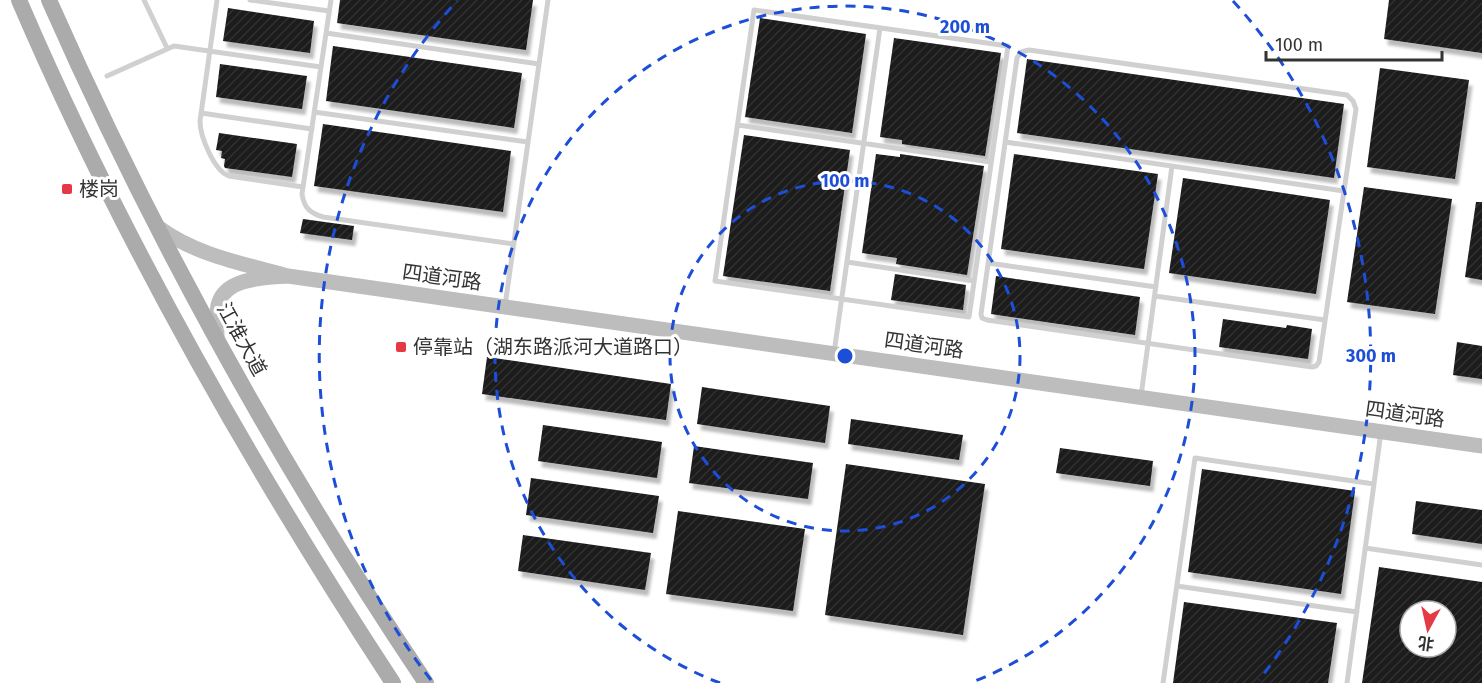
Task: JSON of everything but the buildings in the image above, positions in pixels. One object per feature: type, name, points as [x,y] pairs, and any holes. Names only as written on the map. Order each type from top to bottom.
[{"type":"main road","points":[[19,0],[79,131],[161,294],[298,533],[393,683]]},
{"type":"main road","name":"江淮大道","points":[[49,0],[158,227],[217,339],[320,520],[426,683]]},
{"type":"street","points":[[158,227],[172,238],[203,252],[288,276]]},
{"type":"street","points":[[217,339],[219,302],[226,292],[240,283],[256,278],[288,276]]},
{"type":"street","name":"四道河路","points":[[288,276],[1482,446]]},
{"type":"lane","points":[[144,0],[166,48]]},
{"type":"lane","points":[[217,0],[201,113],[200,128],[203,136],[221,174],[303,187]]},
{"type":"lane","points":[[250,0],[329,11]]},
{"type":"lane","points":[[330,0],[303,187],[303,202],[306,208],[323,217],[514,244]]},
{"type":"lane","points":[[505,307],[548,0]]},
{"type":"lane","points":[[754,10],[1008,46],[969,317],[715,281],[738,125],[754,10]]},
{"type":"lane","points":[[834,354],[880,28]]},
{"type":"lane","points":[[326,33],[539,64]]},
{"type":"lane","points":[[107,76],[166,48],[182,46],[321,67]]},
{"type":"lane","points":[[1029,50],[1347,95],[1353,101],[1356,110],[1319,362],[1312,367],[982,318],[1005,142],[1017,58],[1021,52],[1029,50]]},
{"type":"lane","points":[[314,112],[528,142]]},
{"type":"lane","points":[[201,113],[312,129]]},
{"type":"lane","points":[[738,125],[992,162]]},
{"type":"lane","points":[[1005,142],[1344,191]]},
{"type":"lane","points":[[1141,397],[1172,166]]},
{"type":"lane","points":[[847,262],[974,281]]},
{"type":"lane","points":[[988,263],[1156,287]]},
{"type":"lane","points":[[1155,296],[1325,320]]},
{"type":"lane","points":[[1347,683],[1381,431]]},
{"type":"lane","points":[[1163,683],[1195,458],[1374,484]]},
{"type":"lane","points":[[1365,548],[1482,565]]},
{"type":"lane","points":[[1177,586],[1357,612]]},
{"type":"place","name":"楼岗","points":[[67,189]]},
{"type":"place","name":"停靠站（湖东路派河大道路口）","points":[[401,347]]}]
